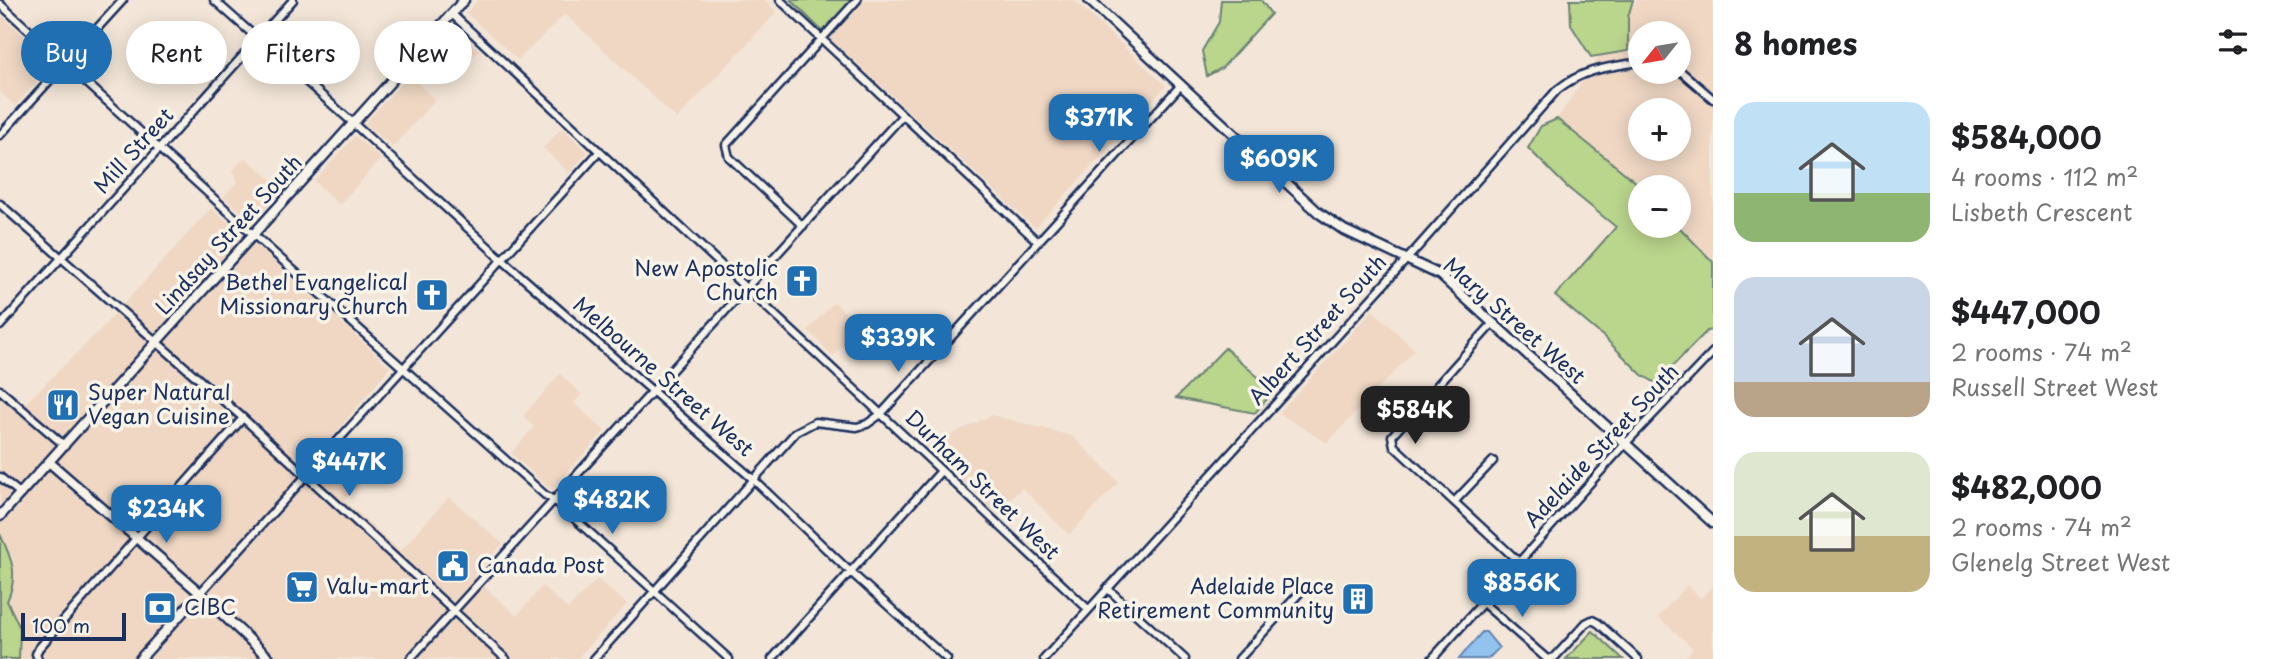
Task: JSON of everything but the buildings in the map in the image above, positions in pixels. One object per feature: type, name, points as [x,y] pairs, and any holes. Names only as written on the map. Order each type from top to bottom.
[{"type":"main road","name":"Lindsay Street South","points":[[0,516],[464,0]]},
{"type":"main road","name":"Mary Street West","points":[[1089,0],[1319,213],[1344,230],[1440,275],[1713,523]]},
{"type":"main road","points":[[50,462],[200,593],[270,659]]},
{"type":"main road","points":[[140,659],[200,593]]},
{"type":"street","points":[[103,21],[122,0]]},
{"type":"street","name":"Melbourne Street West","points":[[214,0],[241,25]]},
{"type":"street","name":"Mill Street","points":[[275,21],[293,0]]},
{"type":"street","points":[[780,0],[1037,241]]},
{"type":"street","points":[[803,226],[729,157],[726,145],[857,0]]},
{"type":"street","points":[[0,4],[21,23]]},
{"type":"street","name":"Durham Street West","points":[[452,14],[1088,609]]},
{"type":"street","name":"Mill Street","points":[[0,326],[241,59]]},
{"type":"street","name":"Albert Street South","points":[[1044,659],[1557,90],[1585,72],[1628,64]]},
{"type":"street","points":[[1691,80],[1713,99]]},
{"type":"street","points":[[0,135],[47,84]]},
{"type":"street","points":[[87,84],[729,659]]},
{"type":"street","name":"Melbourne Street West","points":[[309,84],[501,259],[754,480],[850,572],[947,659]]},
{"type":"street","points":[[594,659],[796,432],[809,424],[821,422],[857,427],[867,424],[881,414],[1181,85]]},
{"type":"street","points":[[410,659],[903,115]]},
{"type":"street","points":[[200,593],[600,151]]},
{"type":"street","points":[[0,204],[243,418],[506,659]]},
{"type":"street","points":[[1493,323],[1392,436],[1394,446],[1519,562]]},
{"type":"street","name":"Adelaide Street South","points":[[1432,659],[1626,443],[1713,352]]},
{"type":"street","points":[[0,390],[65,446]]},
{"type":"street","points":[[38,659],[36,654],[39,648],[243,418]]},
{"type":"street","points":[[1455,501],[1493,461]]},
{"type":"street","points":[[772,659],[942,471]]},
{"type":"street","points":[[0,477],[21,494]]},
{"type":"street","points":[[1239,659],[1305,587]]},
{"type":"street","points":[[1107,588],[1185,659]]},
{"type":"street","points":[[1483,603],[1544,658],[1555,657],[1586,623],[1592,620],[1638,659]]},
{"type":"shaded area","points":[[478,0],[765,0],[777,12],[677,119],[565,14],[518,60],[466,13]]},
{"type":"shaded area","points":[[857,0],[1074,0],[1166,86],[1035,228],[825,34]]},
{"type":"shaded area","points":[[1637,0],[1713,0],[1713,262],[1690,238],[1691,175],[1628,176],[1557,119]]},
{"type":"shaded area","points":[[0,14],[21,33],[21,84],[35,84],[15,106],[0,92]]},
{"type":"shaded area","points":[[472,44],[479,50],[472,58]]},
{"type":"shaded area","points":[[401,84],[418,84],[435,100],[393,147],[364,124]]},
{"type":"shaded area","points":[[562,128],[588,152],[569,173],[543,148]]},
{"type":"shaded area","points":[[355,136],[381,159],[339,205],[314,181]]},
{"type":"shaded area","points":[[245,157],[282,189],[257,218],[251,219],[223,197],[238,181],[232,171]]},
{"type":"shaded area","points":[[211,208],[255,244],[390,367],[330,440],[369,475],[344,500],[400,551],[449,497],[503,544],[473,576],[517,616],[542,586],[568,609],[597,579],[627,604],[577,659],[19,659],[20,628],[7,601],[13,587],[13,559],[0,534],[0,397],[19,414],[28,401],[101,329]]},
{"type":"shaded area","points":[[834,302],[861,327],[833,356],[808,330]]},
{"type":"shaded area","points":[[1373,310],[1415,350],[1327,443],[1279,413]]},
{"type":"shaded area","points":[[560,374],[582,394],[574,403],[605,431],[551,490],[511,453],[534,427],[523,416]]},
{"type":"shaded area","points":[[992,415],[1072,436],[1119,482],[1069,535],[1022,488],[996,513],[927,446]]},
{"type":"shaded area","points":[[1687,585],[1701,598],[1713,585],[1713,659],[1684,659],[1693,648],[1658,617]]},
{"type":"green space","points":[[791,0],[857,0],[825,34]]},
{"type":"green space","points":[[1221,0],[1261,0],[1271,14],[1222,68],[1207,76],[1202,51],[1219,22]]},
{"type":"green space","points":[[1570,0],[1633,0],[1628,17],[1628,51],[1591,57],[1571,25]]},
{"type":"green space","points":[[1557,119],[1628,176],[1628,238],[1690,238],[1713,262],[1713,330],[1707,331],[1656,383],[1642,375],[1605,338],[1555,296],[1616,227],[1567,187],[1528,148],[1541,126]]},
{"type":"green space","points":[[1225,348],[1274,391],[1255,413],[1176,398]]},
{"type":"green space","points":[[0,534],[12,567],[13,583],[7,601],[20,628],[19,659],[0,659]]},
{"type":"green space","points":[[1593,631],[1623,659],[1566,659]]},
{"type":"water","points":[[1482,632],[1486,632],[1499,648],[1488,659],[1459,659]]},
{"type":"place","name":"New Apostolic Church","points":[[802,281]]},
{"type":"place","name":"Bethel Evangelical Missionary Church","points":[[432,295]]},
{"type":"place","name":"Super Natural Vegan Cuisine","points":[[63,405]]},
{"type":"place","name":"Canada Post","points":[[453,566]]},
{"type":"place","name":"Valu-mart","points":[[302,587]]},
{"type":"place","name":"Adelaide Place Retirement Community","points":[[1358,599]]},
{"type":"place","name":"CIBC","points":[[160,608]]}]
